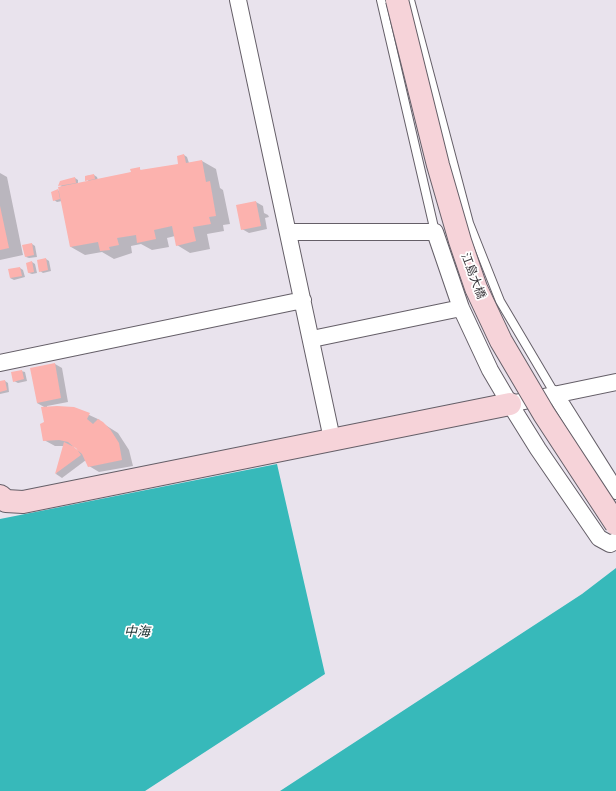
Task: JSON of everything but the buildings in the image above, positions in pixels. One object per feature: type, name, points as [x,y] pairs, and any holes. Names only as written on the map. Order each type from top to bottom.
[{"type":"street","points":[[238,0],[312,339],[332,439]]},
{"type":"street","name":"江島大橋","points":[[397,0],[438,165],[460,241],[476,288],[501,341],[544,414],[616,524]]},
{"type":"street","points":[[289,232],[435,232],[461,308],[490,370],[538,449],[599,538],[610,544],[616,541]]},
{"type":"street","points":[[0,363],[303,300]]},
{"type":"street","points":[[312,339],[461,308]]},
{"type":"street","points":[[0,496],[6,500],[23,502],[616,382]]},
{"type":"street","points":[[555,394],[616,491]]},
{"type":"lane","points":[[381,0],[435,232]]},
{"type":"lane","points":[[410,0],[469,223],[500,301],[555,394]]},
{"type":"water","name":"中海","points":[[277,464],[325,674],[145,791],[0,791],[0,519]]},
{"type":"water","points":[[616,568],[616,791],[280,791],[582,594]]}]
